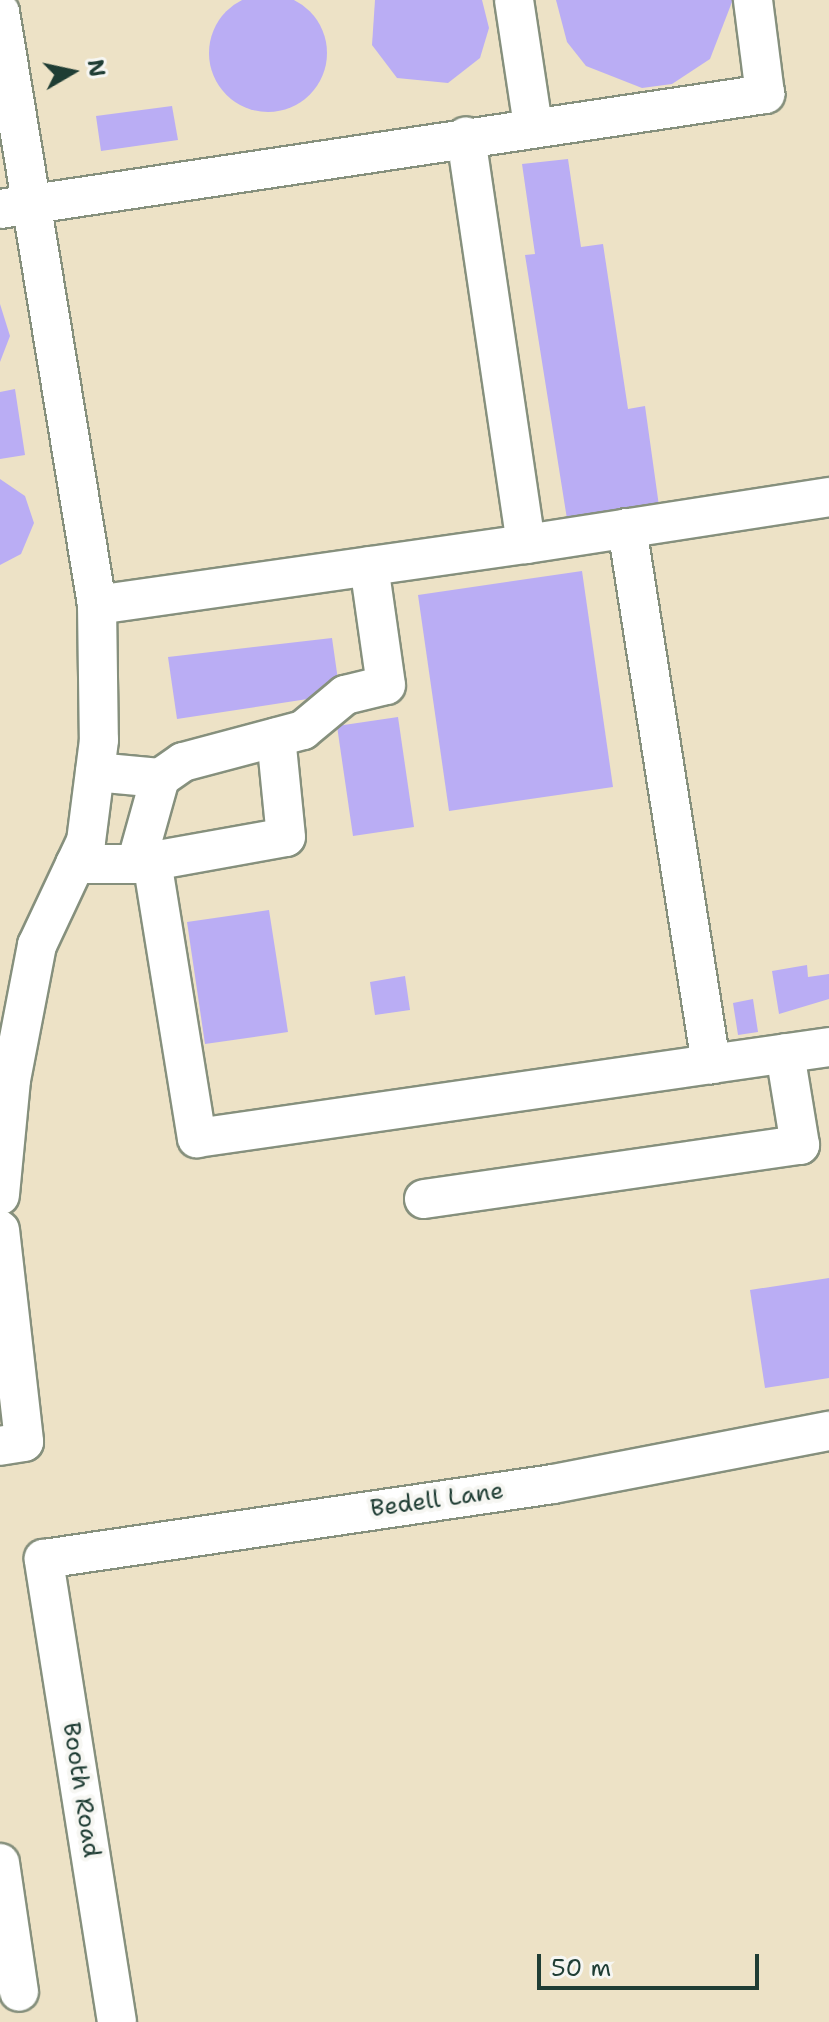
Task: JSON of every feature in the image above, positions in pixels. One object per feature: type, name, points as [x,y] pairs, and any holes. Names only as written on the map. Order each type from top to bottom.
[{"type":"street","points":[[514,0],[533,125]]},
{"type":"street","points":[[16,207],[533,125],[765,94],[753,0]]},
{"type":"street","points":[[0,12],[16,207],[97,605],[95,772],[86,841],[37,945],[11,1080],[0,1195]]},
{"type":"street","points":[[466,136],[526,544]]},
{"type":"street","points":[[97,605],[829,497]]},
{"type":"street","points":[[627,528],[711,1064]]},
{"type":"street","points":[[95,772],[160,778],[183,762],[303,730],[345,695],[386,685],[369,566]]},
{"type":"street","points":[[75,864],[144,863],[286,837],[276,737]]},
{"type":"street","points":[[160,778],[144,863],[197,1138],[829,1047]]},
{"type":"street","points":[[424,1199],[800,1145],[785,1053]]},
{"type":"street","points":[[0,1230],[24,1442],[0,1446]]},
{"type":"street","name":"Bedell Lane","points":[[44,1559],[553,1484],[829,1431]]},
{"type":"street","name":"Booth Road","points":[[44,1559],[117,2022]]},
{"type":"street","points":[[0,1863],[19,1992]]},
{"type":"building","points":[[268,-6],[291,-2],[310,11],[323,30],[327,53],[323,76],[310,95],[291,108],[268,112],[245,108],[226,95],[213,76],[209,53],[213,30],[226,11],[245,-2]]},
{"type":"building","points":[[375,0],[482,0],[489,28],[480,58],[448,83],[397,78],[372,45]]},
{"type":"building","points":[[556,0],[732,2],[710,59],[672,84],[642,88],[586,66],[567,42]]},
{"type":"building","points":[[172,106],[178,140],[101,151],[96,116]]},
{"type":"building","points":[[568,159],[581,247],[603,244],[628,409],[645,406],[659,506],[567,519],[525,255],[535,254],[522,164]]},
{"type":"building","points":[[0,304],[10,336],[0,362]]},
{"type":"building","points":[[15,389],[25,455],[0,459],[0,392]]},
{"type":"building","points":[[0,479],[25,496],[34,523],[21,554],[0,565]]},
{"type":"building","points":[[582,571],[613,787],[449,811],[418,595]]},
{"type":"building","points":[[332,638],[340,694],[177,719],[168,657]]},
{"type":"building","points":[[398,717],[414,827],[353,836],[337,726]]},
{"type":"building","points":[[269,910],[288,1032],[205,1044],[187,922]]},
{"type":"building","points":[[807,965],[808,977],[829,974],[829,999],[779,1014],[772,971]]},
{"type":"building","points":[[405,976],[410,1010],[375,1015],[370,982]]},
{"type":"building","points":[[753,999],[758,1032],[738,1035],[733,1003]]},
{"type":"building","points":[[829,1278],[829,1378],[765,1388],[750,1290]]}]
